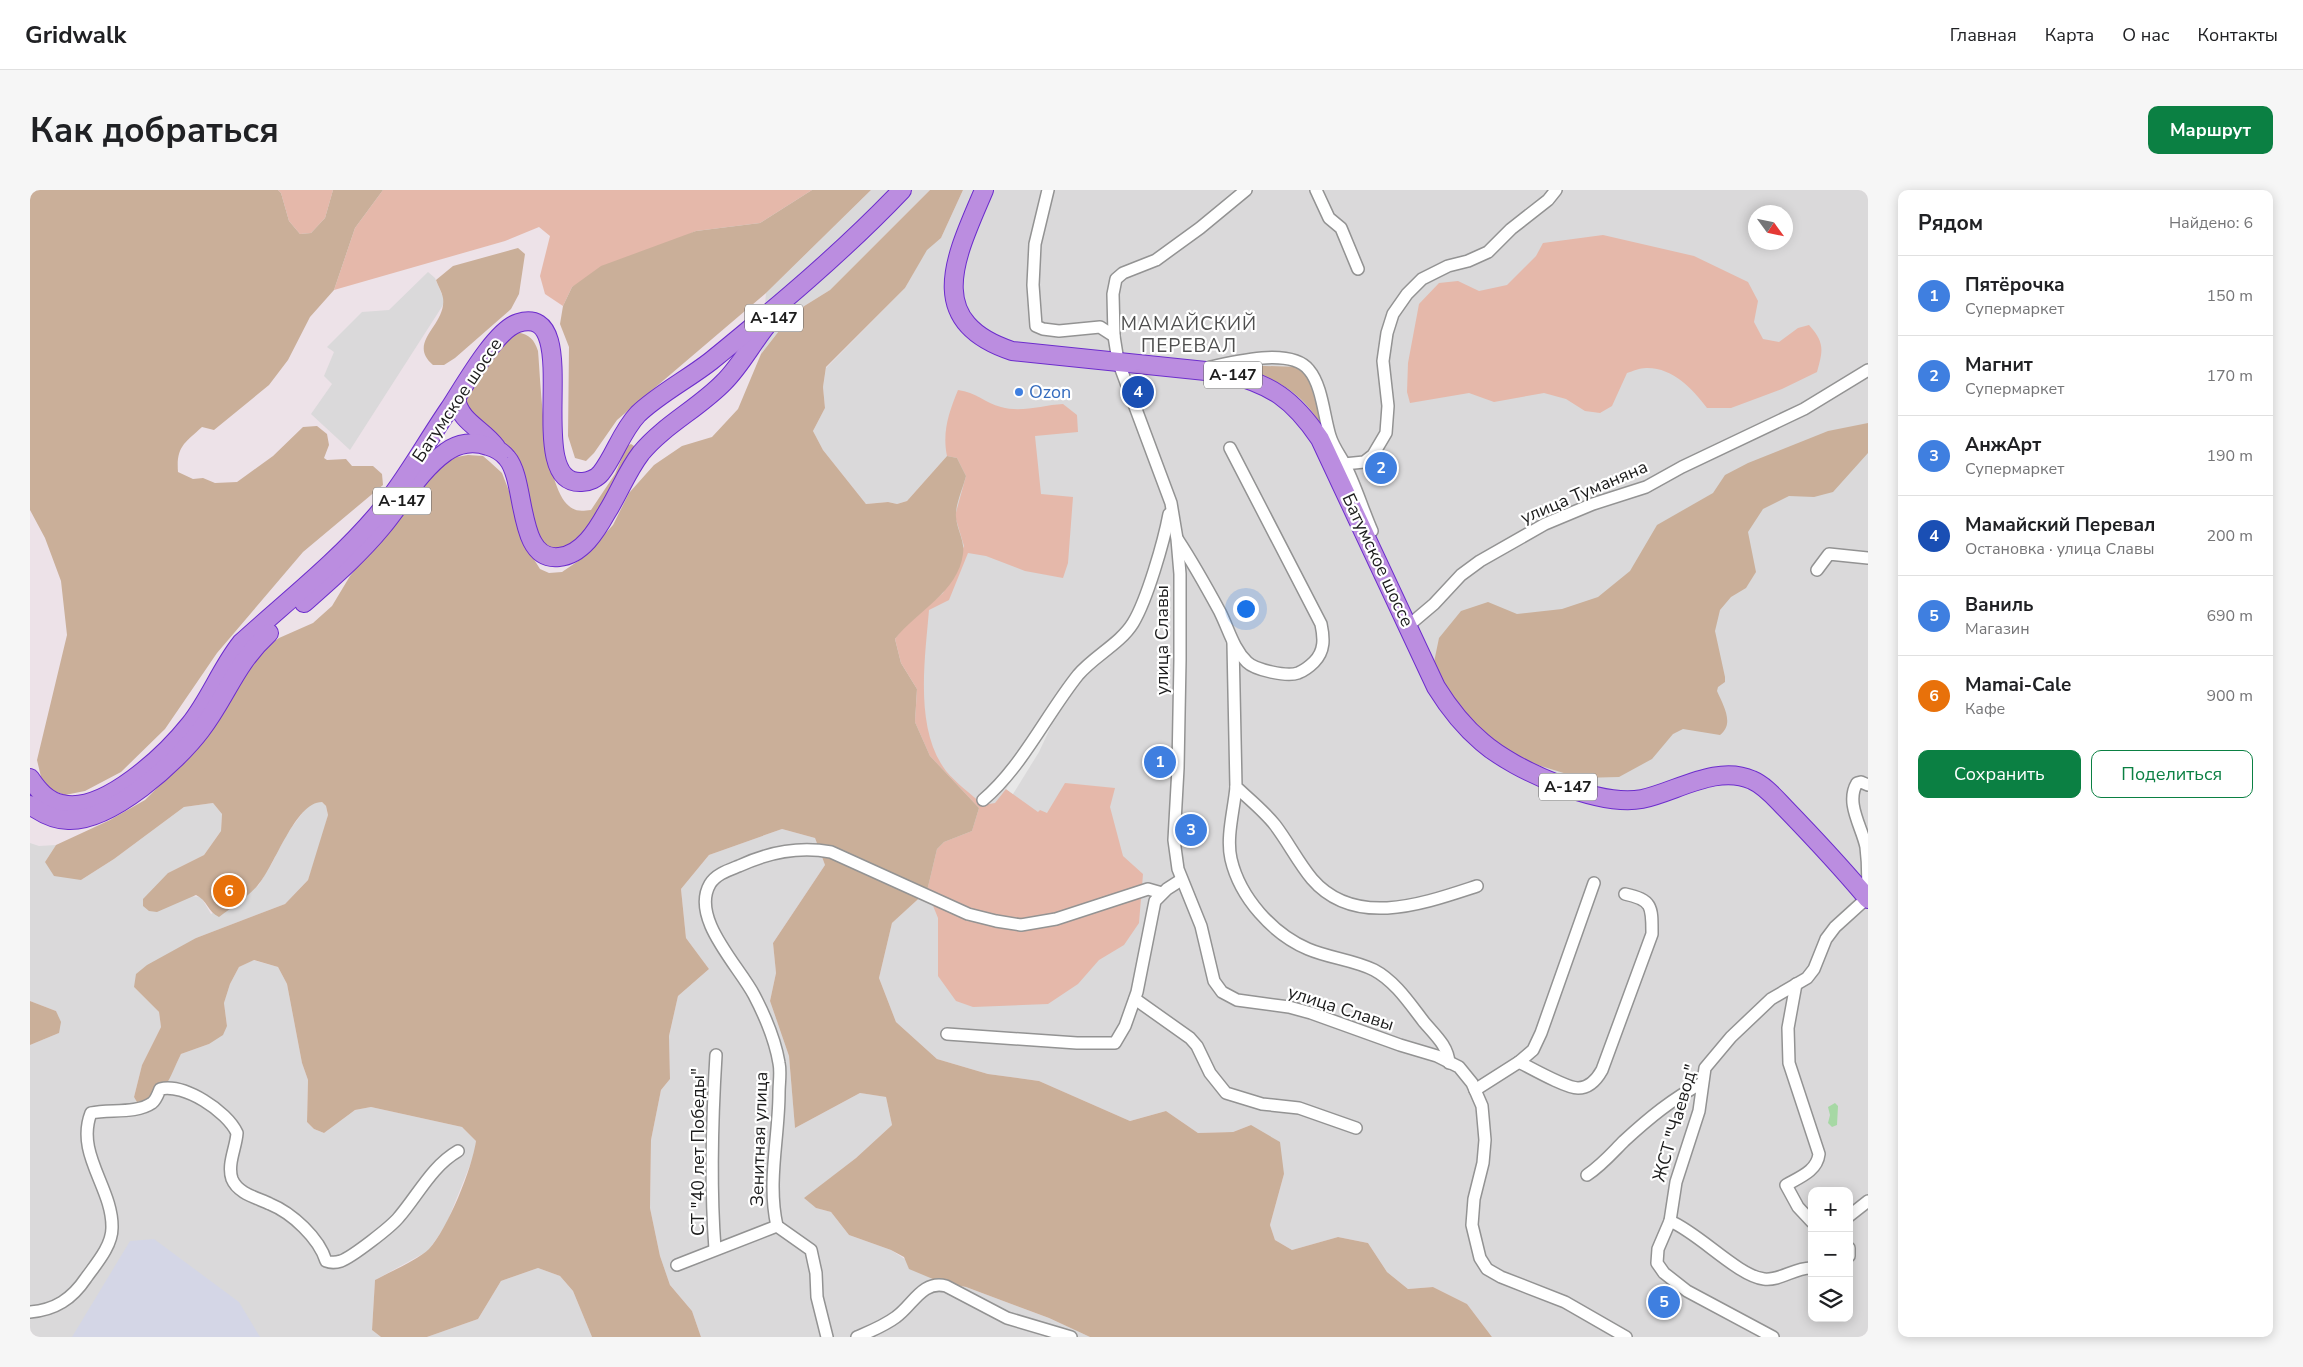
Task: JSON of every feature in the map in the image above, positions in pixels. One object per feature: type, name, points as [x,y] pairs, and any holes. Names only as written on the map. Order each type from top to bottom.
[{"type":"highway","name":"Батумское шоссе","points":[[30,805],[44,814],[68,820],[95,814],[130,797],[156,776],[191,742],[210,717],[243,661],[255,646],[326,584],[374,537],[430,466],[447,451],[470,443],[482,444],[498,451],[508,459],[514,470],[523,513],[533,543],[548,556],[559,557],[571,554],[585,544],[595,530],[641,454],[652,442],[713,392],[733,372],[760,333],[821,268],[902,190]]},
{"type":"highway","name":"Батумское шоссе","points":[[984,190],[961,246],[953,281],[955,298],[963,320],[979,336],[1012,350],[1225,373],[1249,379],[1271,388],[1292,403],[1307,419],[1320,439],[1373,548],[1436,687],[1447,706],[1483,743],[1510,761],[1554,782],[1602,798],[1623,801],[1643,798],[1714,776],[1736,776],[1752,779],[1765,788],[1797,820],[1868,898]]},
{"type":"highway","name":"Батумское шоссе","points":[[30,778],[45,796],[56,803],[72,806],[101,798],[124,785],[172,744],[190,724],[228,660],[241,643],[340,554],[377,514],[397,488],[504,331],[514,324],[526,321],[540,327],[551,350],[552,439],[555,460],[558,468],[566,476],[582,482],[594,479],[601,472],[621,437],[639,413],[720,353],[821,268]]},
{"type":"highway","points":[[720,353],[728,353],[732,358],[733,372]]},
{"type":"highway","points":[[456,399],[457,409],[469,423],[491,440],[498,451]]},
{"type":"street","points":[[1048,190],[1035,244],[1036,326],[1042,329],[1059,331],[1100,327],[1114,336]]},
{"type":"street","name":"улица Славы","points":[[1246,190],[1200,228],[1156,260],[1123,272],[1116,279],[1113,294],[1114,336],[1118,361],[1171,503],[1177,539],[1180,574],[1180,660],[1178,768],[1174,840],[1182,880],[1201,926],[1214,981],[1226,995],[1244,1002],[1289,1007],[1311,1013],[1400,1045],[1437,1056],[1459,1067],[1472,1082],[1482,1106],[1485,1140],[1483,1163],[1474,1199],[1472,1225],[1480,1258],[1487,1269],[1501,1277],[1565,1302],[1626,1337]]},
{"type":"street","points":[[1316,190],[1329,218],[1341,228],[1358,269]]},
{"type":"street","points":[[1344,464],[1364,462],[1374,455],[1386,433],[1388,406],[1383,362],[1387,333],[1393,314],[1407,294],[1422,279],[1439,270],[1488,252],[1556,190]]},
{"type":"street","points":[[1193,370],[1248,359],[1272,358],[1292,360],[1300,363],[1310,371],[1315,380],[1330,438],[1344,464],[1376,541],[1376,545],[1373,548]]},
{"type":"street","name":"улица Туманяна","points":[[1408,626],[1434,604],[1461,575],[1480,561],[1544,524],[1593,504],[1646,487],[1682,467],[1804,409],[1868,370]]},
{"type":"street","points":[[1177,539],[1192,560],[1221,614],[1233,643],[1248,664],[1281,675],[1298,673],[1313,662],[1322,651],[1324,637],[1321,624],[1230,448]]},
{"type":"street","points":[[984,800],[1021,758],[1052,708],[1077,676],[1090,661],[1123,635],[1133,623],[1142,605],[1165,532],[1171,503]]},
{"type":"street","points":[[1818,570],[1828,554],[1868,558]]},
{"type":"street","points":[[1233,643],[1236,787],[1231,833],[1231,858],[1237,877],[1257,909],[1270,925],[1294,941],[1327,956],[1374,970],[1396,987],[1446,1049],[1449,1063]]},
{"type":"street","points":[[1808,1218],[1798,1207],[1786,1185],[1814,1168],[1818,1162],[1819,1154],[1789,1063],[1788,1028],[1796,984],[1807,978],[1814,969],[1826,939],[1835,927],[1868,898],[1866,845],[1852,798],[1857,783],[1864,782],[1868,785]]},
{"type":"street","points":[[1236,787],[1274,825],[1312,879],[1325,891],[1340,900],[1361,907],[1388,908],[1429,901],[1477,886]]},
{"type":"street","name":"Зенитная улица","points":[[677,1265],[777,1226],[773,1210],[773,1172],[779,1124],[779,1064],[770,1030],[754,995],[716,938],[706,910],[707,890],[718,875],[746,862],[786,850],[809,848],[831,852],[968,914],[996,922],[1021,925],[1056,919],[1148,889],[1162,893]]},
{"type":"street","points":[[947,1034],[1077,1044],[1115,1043],[1125,1026],[1135,999],[1155,901],[1162,893],[1182,880]]},
{"type":"street","points":[[1475,1090],[1519,1062],[1533,1050],[1541,1033],[1594,883]]},
{"type":"street","points":[[1519,1062],[1577,1088],[1588,1086],[1597,1079],[1652,934],[1652,914],[1649,903],[1641,897],[1625,894]]},
{"type":"street","name":"ЖСТ \"Чаевод\"","points":[[1670,1221],[1676,1182],[1699,1111],[1705,1068],[1731,1037],[1771,999],[1796,984]]},
{"type":"street","points":[[1135,999],[1190,1038],[1197,1046],[1210,1073],[1226,1093],[1262,1104],[1299,1108],[1356,1128]]},
{"type":"street","name":"СТ \"40 лет Победы\"","points":[[715,1249],[711,1188],[716,1055]]},
{"type":"street","points":[[1587,1174],[1600,1166],[1612,1152],[1663,1106],[1702,1083]]},
{"type":"street","points":[[30,1312],[60,1305],[76,1292],[108,1243],[112,1228],[108,1204],[94,1168],[87,1142],[88,1123],[91,1113],[104,1110],[141,1108],[153,1102],[160,1089],[170,1086],[204,1100],[226,1117],[237,1133],[230,1167],[232,1179],[238,1188],[286,1212],[308,1233],[324,1253],[326,1261],[331,1263],[350,1257],[398,1218],[425,1182],[452,1155],[458,1152]]},
{"type":"street","points":[[1853,1213],[1868,1201]]},
{"type":"street","points":[[1772,1337],[1687,1291],[1664,1273],[1657,1263],[1658,1249],[1670,1221],[1686,1227],[1751,1276],[1773,1280],[1808,1269]]},
{"type":"street","points":[[777,1226],[811,1250],[816,1273],[817,1297],[827,1337]]},
{"type":"street","points":[[857,1337],[881,1327],[897,1317],[929,1285],[936,1284],[946,1286],[1007,1318],[1071,1337]]},
{"type":"shaded area","points":[[30,190],[278,190],[281,193],[289,221],[300,234],[311,233],[325,218],[333,190],[383,190],[355,228],[334,290],[310,317],[288,360],[269,385],[214,430],[202,427],[191,437],[180,451],[178,472],[193,479],[203,478],[215,483],[237,482],[273,456],[303,427],[317,426],[327,434],[329,445],[324,458],[327,460],[346,459],[352,466],[373,466],[382,474],[383,485],[303,552],[217,653],[165,729],[121,772],[85,791],[65,795],[51,790],[41,777],[37,760],[67,635],[61,581],[45,538],[30,510]]},
{"type":"shaded area","points":[[278,190],[333,190],[325,218],[311,233],[300,234],[289,221],[281,193]]},
{"type":"shaded area","points":[[383,190],[812,190],[760,223],[696,231],[572,287],[563,306],[545,294],[540,276],[550,236],[539,227],[505,241],[334,290],[355,228]]},
{"type":"shaded area","points":[[812,190],[871,190],[766,293],[617,420],[594,453],[586,461],[575,458],[568,436],[569,347],[560,324],[563,306],[572,287],[601,266],[696,231],[760,223]]},
{"type":"shaded area","points":[[871,190],[930,190],[830,290],[793,313],[761,354],[766,293]]},
{"type":"shaded area","points":[[930,190],[963,190],[941,238],[927,250],[905,288],[826,367],[823,387],[825,408],[813,431],[823,450],[866,504],[888,502],[897,504],[907,501],[947,456],[957,458],[966,476],[956,512],[963,549],[960,567],[945,590],[895,639],[901,663],[917,689],[915,722],[930,756],[979,808],[972,831],[944,842],[937,849],[927,891],[892,923],[879,978],[896,1022],[937,1059],[988,1074],[1039,1081],[1130,1121],[1166,1111],[1198,1133],[1233,1132],[1251,1125],[1280,1142],[1284,1174],[1270,1225],[1275,1240],[1292,1250],[1338,1237],[1368,1243],[1387,1272],[1408,1289],[1433,1287],[1467,1304],[1492,1337],[1090,1337],[1049,1318],[966,1287],[940,1282],[909,1269],[904,1257],[891,1250],[849,1235],[831,1212],[816,1208],[804,1198],[856,1158],[892,1125],[886,1097],[860,1093],[795,1128],[789,1056],[770,1001],[776,973],[773,943],[825,865],[815,838],[782,829],[709,855],[681,889],[686,938],[709,969],[678,996],[669,1036],[670,1079],[661,1090],[651,1140],[650,1208],[660,1256],[670,1285],[692,1311],[701,1337],[592,1337],[573,1291],[560,1276],[538,1268],[501,1281],[478,1319],[427,1337],[381,1337],[372,1330],[375,1280],[403,1266],[429,1249],[444,1227],[458,1198],[470,1167],[476,1141],[462,1127],[371,1107],[355,1110],[324,1133],[314,1129],[307,1122],[308,1080],[302,1063],[287,984],[278,967],[254,960],[239,967],[230,984],[224,1003],[227,1026],[223,1035],[209,1044],[181,1054],[165,1086],[154,1096],[137,1102],[134,1097],[142,1065],[161,1027],[159,1012],[134,987],[136,974],[147,965],[196,938],[285,904],[308,880],[328,815],[326,806],[322,802],[312,805],[303,812],[294,823],[265,876],[258,885],[245,898],[219,917],[196,895],[157,912],[149,911],[143,906],[143,899],[168,873],[204,855],[221,831],[222,814],[213,803],[184,807],[114,859],[81,880],[54,876],[45,862],[56,845],[110,820],[145,800],[189,756],[215,726],[251,664],[267,647],[279,638],[313,623],[332,606],[350,576],[440,465],[451,458],[468,455],[483,456],[502,473],[511,496],[522,540],[540,569],[549,573],[562,572],[584,557],[613,525],[629,493],[654,465],[682,446],[712,437],[738,409],[761,354],[793,313],[830,290]]},
{"type":"shaded area","points":[[963,190],[1868,190],[1868,1337],[1492,1337],[1467,1304],[1433,1287],[1408,1289],[1387,1272],[1368,1243],[1338,1237],[1292,1250],[1275,1240],[1270,1225],[1284,1174],[1251,1125],[1233,1132],[1198,1133],[1166,1111],[1130,1121],[1039,1081],[988,1074],[937,1059],[896,1022],[879,978],[892,923],[927,891],[930,756],[915,722],[947,456],[907,501],[897,504],[888,502],[866,504],[823,450],[813,431],[825,408],[823,387],[826,368],[905,288],[927,249],[941,238]]},
{"type":"shaded area","points":[[1603,235],[1694,256],[1748,282],[1758,301],[1754,322],[1763,339],[1779,342],[1798,328],[1809,325],[1818,337],[1821,347],[1821,358],[1817,372],[1782,389],[1731,408],[1707,408],[1681,380],[1665,371],[1646,368],[1627,373],[1612,406],[1600,413],[1585,411],[1566,399],[1544,393],[1494,402],[1469,393],[1410,403],[1407,392],[1408,363],[1419,304],[1439,283],[1458,281],[1479,291],[1507,285],[1536,256],[1543,243]]},
{"type":"shaded area","points":[[518,248],[525,254],[519,294],[511,309],[455,358],[444,365],[433,365],[426,357],[424,349],[425,341],[443,308],[443,298],[436,280],[453,266]]},
{"type":"shaded area","points":[[428,272],[435,278],[445,302],[350,450],[311,414],[332,384],[324,376],[334,352],[327,347],[362,312],[389,310]]},
{"type":"shaded area","points":[[517,332],[531,338],[538,351],[545,433],[549,457],[554,478],[561,495],[569,506],[582,511],[591,510],[615,474],[627,446],[631,444],[637,448],[603,512],[565,552],[539,544],[517,470],[466,408],[464,394],[487,357]]},
{"type":"shaded area","points":[[1238,365],[1298,367],[1308,376],[1325,434],[1310,409],[1290,390],[1252,371],[1237,367]]},
{"type":"shaded area","points":[[958,390],[1009,409],[1063,404],[1077,415],[1078,432],[1035,436],[1041,494],[1073,497],[1068,563],[1063,578],[1025,571],[986,556],[968,553],[949,600],[929,610],[925,650],[924,693],[926,715],[929,735],[936,754],[946,771],[983,805],[995,803],[1006,789],[1038,812],[1040,810],[1047,813],[1065,783],[1115,788],[1110,807],[1123,856],[1143,874],[1139,923],[1124,945],[1099,960],[1078,984],[1048,1004],[973,1007],[956,1001],[938,976],[938,918],[927,891],[937,849],[944,842],[972,831],[979,808],[930,756],[915,722],[917,689],[901,663],[895,639],[906,624],[943,593],[964,546],[955,516],[966,476],[957,458],[947,456],[945,439],[947,422]]},
{"type":"shaded area","points":[[1868,423],[1868,453],[1833,492],[1814,497],[1789,496],[1763,509],[1748,532],[1756,572],[1746,588],[1731,597],[1720,610],[1715,631],[1725,677],[1725,682],[1718,687],[1717,691],[1725,708],[1727,720],[1727,725],[1720,735],[1683,729],[1673,734],[1652,759],[1619,777],[1580,778],[1531,763],[1489,740],[1455,708],[1433,667],[1439,638],[1461,611],[1488,602],[1517,614],[1562,609],[1598,597],[1630,571],[1657,525],[1713,493],[1725,475],[1748,463],[1828,431]]},
{"type":"shaded area","points":[[1047,721],[1052,724],[1039,752],[1013,794],[1006,789]]},
{"type":"shaded area","points":[[314,802],[322,802],[326,806],[328,815],[323,835],[308,880],[285,904],[196,938],[134,987],[159,1012],[161,1027],[142,1065],[134,1097],[138,1102],[149,1100],[162,1093],[181,1054],[209,1044],[227,1026],[224,1003],[230,984],[239,967],[253,960],[278,967],[287,984],[302,1063],[308,1080],[307,1122],[314,1129],[324,1133],[355,1110],[371,1107],[462,1127],[476,1141],[474,1155],[446,1225],[428,1251],[375,1280],[372,1330],[381,1337],[30,1337],[30,1045],[59,1033],[56,1011],[30,1001],[30,843],[39,846],[56,845],[45,862],[81,880],[114,859],[184,807],[213,803],[222,814],[221,831],[204,855],[168,873],[191,896],[201,897],[211,914],[258,886],[286,835],[306,808]]},
{"type":"shaded area","points":[[782,829],[815,838],[825,865],[773,943],[776,973],[770,1001],[789,1056],[795,1128],[860,1093],[886,1097],[892,1125],[856,1158],[805,1198],[816,1208],[831,1212],[849,1235],[891,1250],[940,1282],[966,1287],[1049,1318],[1090,1337],[701,1337],[692,1311],[670,1285],[660,1256],[650,1208],[651,1140],[661,1090],[670,1079],[669,1036],[678,996],[709,969],[686,938],[681,889],[709,855]]},
{"type":"shaded area","points":[[30,1001],[56,1011],[61,1022],[59,1033],[30,1045]]},
{"type":"shaded area","points":[[1835,1103],[1838,1106],[1837,1125],[1832,1127],[1828,1123],[1830,1115],[1828,1107]]},
{"type":"shaded area","points":[[154,1239],[239,1302],[260,1337],[72,1337],[130,1241]]},
{"type":"shaded area","points":[[538,1268],[560,1276],[573,1291],[592,1337],[427,1337],[478,1319],[501,1281]]},
{"type":"place","name":"Ozon","points":[[1019,392]]},
{"type":"place","name":"Мамайский Перевал","points":[[1138,392]]},
{"type":"place","name":"Магнит","points":[[1381,468]]},
{"type":"place","name":"Пятёрочка","points":[[1160,762]]},
{"type":"place","name":"АнжАрт","points":[[1191,830]]},
{"type":"place","name":"Mamai-Cale","points":[[229,891]]},
{"type":"place","name":"Ваниль","points":[[1664,1302]]},
{"type":"district","name":"МАМАЙСКИЙ ПЕРЕВАЛ","points":[[1189,335]]}]
